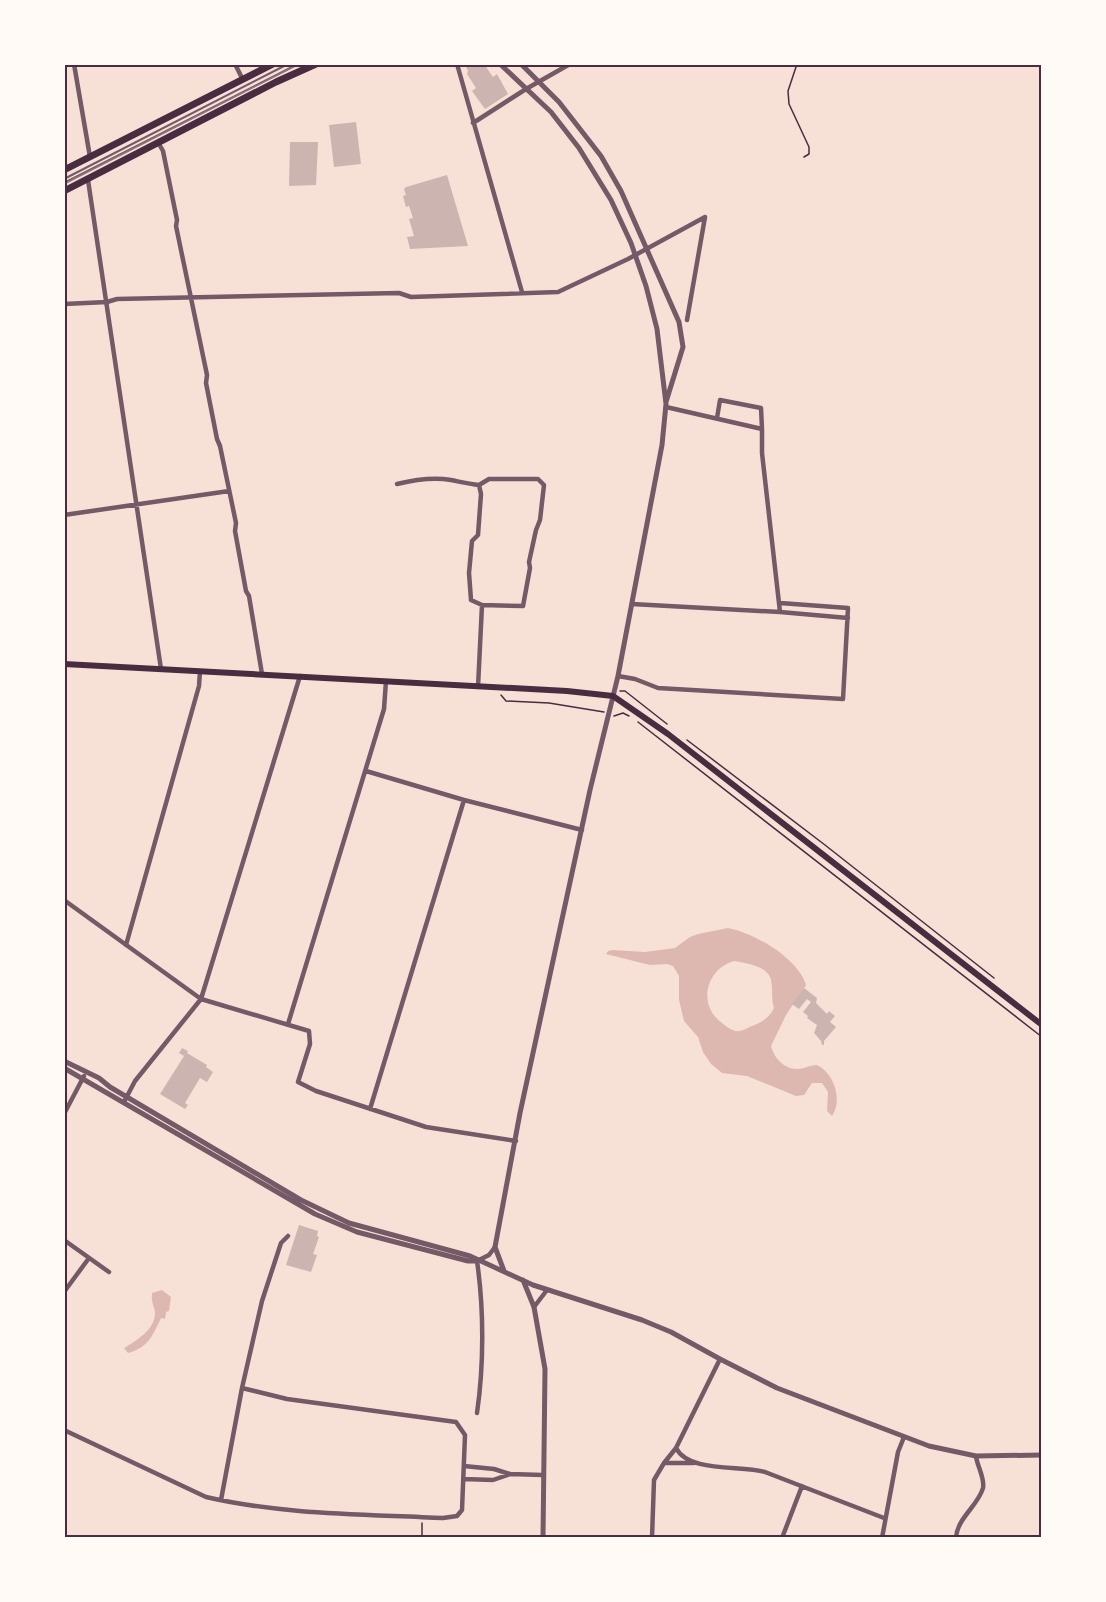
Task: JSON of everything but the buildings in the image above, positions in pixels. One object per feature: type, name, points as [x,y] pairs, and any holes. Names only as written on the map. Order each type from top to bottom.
[{"type":"main road","points":[[64,170],[273,64]]},
{"type":"main road","points":[[64,191],[315,64]]},
{"type":"main road","points":[[64,664],[614,693],[1041,1025]]},
{"type":"street","points":[[74,64],[90,157]]},
{"type":"street","points":[[235,64],[243,80]]},
{"type":"street","points":[[456,64],[522,292]]},
{"type":"street","points":[[500,64],[551,112],[579,147],[599,178],[636,255],[646,286],[657,329],[666,406]]},
{"type":"street","points":[[477,1261],[489,1255],[495,1247],[582,830],[618,676],[662,445],[666,406],[683,347],[679,322],[621,191],[583,130],[521,64]]},
{"type":"street","points":[[473,123],[526,88],[570,64]]},
{"type":"street","points":[[159,144],[166,163],[207,375],[206,383],[236,523],[234,531],[249,596],[262,674]]},
{"type":"street","points":[[88,180],[161,669]]},
{"type":"street","points":[[64,304],[107,302],[117,299],[399,293],[411,297],[476,296],[558,292],[636,255],[705,218],[687,320]]},
{"type":"street","points":[[717,418],[720,400],[761,408],[762,453],[780,612]]},
{"type":"street","points":[[666,406],[762,429]]},
{"type":"street","points":[[398,484],[412,481],[450,480],[459,484],[479,485],[489,479],[537,479],[544,485],[540,520],[529,562],[530,568],[523,606],[482,604],[471,600],[469,573],[472,541],[478,535],[481,494],[479,485]]},
{"type":"street","points":[[64,515],[229,490]]},
{"type":"street","points":[[618,676],[635,679],[658,688],[843,699],[848,608],[780,603]]},
{"type":"street","points":[[478,687],[482,604]]},
{"type":"street","points":[[632,604],[848,618]]},
{"type":"street","points":[[126,945],[199,686],[200,671]]},
{"type":"street","points":[[125,1100],[135,1081],[201,999],[300,676]]},
{"type":"street","points":[[288,1024],[384,709],[386,681]]},
{"type":"street","points":[[366,771],[464,800],[582,830]]},
{"type":"street","points":[[370,1109],[464,800]]},
{"type":"street","points":[[64,900],[201,999],[309,1031],[310,1044],[298,1082],[316,1091],[426,1127],[516,1141]]},
{"type":"street","points":[[64,1061],[86,1071],[125,1100]]},
{"type":"street","points":[[64,1068],[125,1100],[307,1209],[357,1232],[373,1233],[470,1256],[547,1290],[642,1320],[671,1332],[720,1359],[805,1400],[929,1446],[976,1456],[1041,1455]]},
{"type":"street","points":[[64,1114],[86,1071]]},
{"type":"street","points":[[221,1500],[242,1388],[262,1301],[281,1243],[288,1236]]},
{"type":"street","points":[[64,1240],[109,1272]]},
{"type":"street","points":[[495,1247],[504,1271]]},
{"type":"street","points":[[64,1292],[89,1258]]},
{"type":"street","points":[[477,1261],[482,1377],[477,1413]]},
{"type":"street","points":[[523,1280],[534,1307],[545,1369],[543,1538]]},
{"type":"street","points":[[534,1307],[547,1290]]},
{"type":"street","points":[[652,1538],[654,1480],[676,1448],[720,1359]]},
{"type":"street","points":[[64,1430],[206,1497],[276,1509],[423,1517],[457,1516],[462,1510],[465,1435],[456,1422],[287,1399],[242,1388]]},
{"type":"street","points":[[882,1538],[898,1452],[904,1437]]},
{"type":"street","points":[[676,1448],[683,1457],[694,1463]]},
{"type":"street","points":[[956,1538],[960,1524],[978,1500],[984,1485],[976,1456]]},
{"type":"street","points":[[664,1463],[694,1463],[754,1469],[884,1518]]},
{"type":"street","points":[[464,1466],[494,1469],[510,1474],[543,1475]]},
{"type":"street","points":[[464,1479],[493,1480],[510,1474]]},
{"type":"street","points":[[782,1538],[802,1486]]},
{"type":"lane","points":[[64,178],[288,64]]},
{"type":"lane","points":[[64,183],[298,64]]},
{"type":"path","points":[[797,64],[788,91],[789,104],[809,147],[809,154],[804,157]]},
{"type":"path","points":[[494,688],[506,701],[549,703],[615,716],[623,713],[659,737],[1041,1036]]},
{"type":"path","points":[[614,693],[625,691],[674,730]]},
{"type":"path","points":[[683,736],[825,844],[1000,983]]},
{"type":"path","points":[[422,1538],[423,1517]]},
{"type":"shaded area","points":[[728,928],[738,931],[774,948],[794,965],[806,985],[786,1015],[771,1046],[777,1059],[792,1069],[817,1065],[828,1074],[837,1095],[832,1116],[827,1111],[828,1092],[822,1083],[812,1083],[804,1095],[796,1096],[747,1076],[722,1073],[711,1064],[703,1052],[698,1037],[684,1021],[679,1000],[679,976],[673,966],[650,965],[606,954],[612,950],[645,952],[675,948],[698,934]],"holes":[[[734,961],[761,968],[769,975],[772,983],[774,1008],[762,1021],[741,1031],[732,1030],[722,1023],[709,1007],[707,998],[711,979],[724,965]]]},
{"type":"shaded area","points":[[162,1290],[171,1297],[165,1319],[161,1318],[145,1344],[128,1353],[124,1348],[144,1334],[152,1324],[155,1312],[152,1293]]},
{"type":"tram line","points":[[64,184],[299,64]]}]
